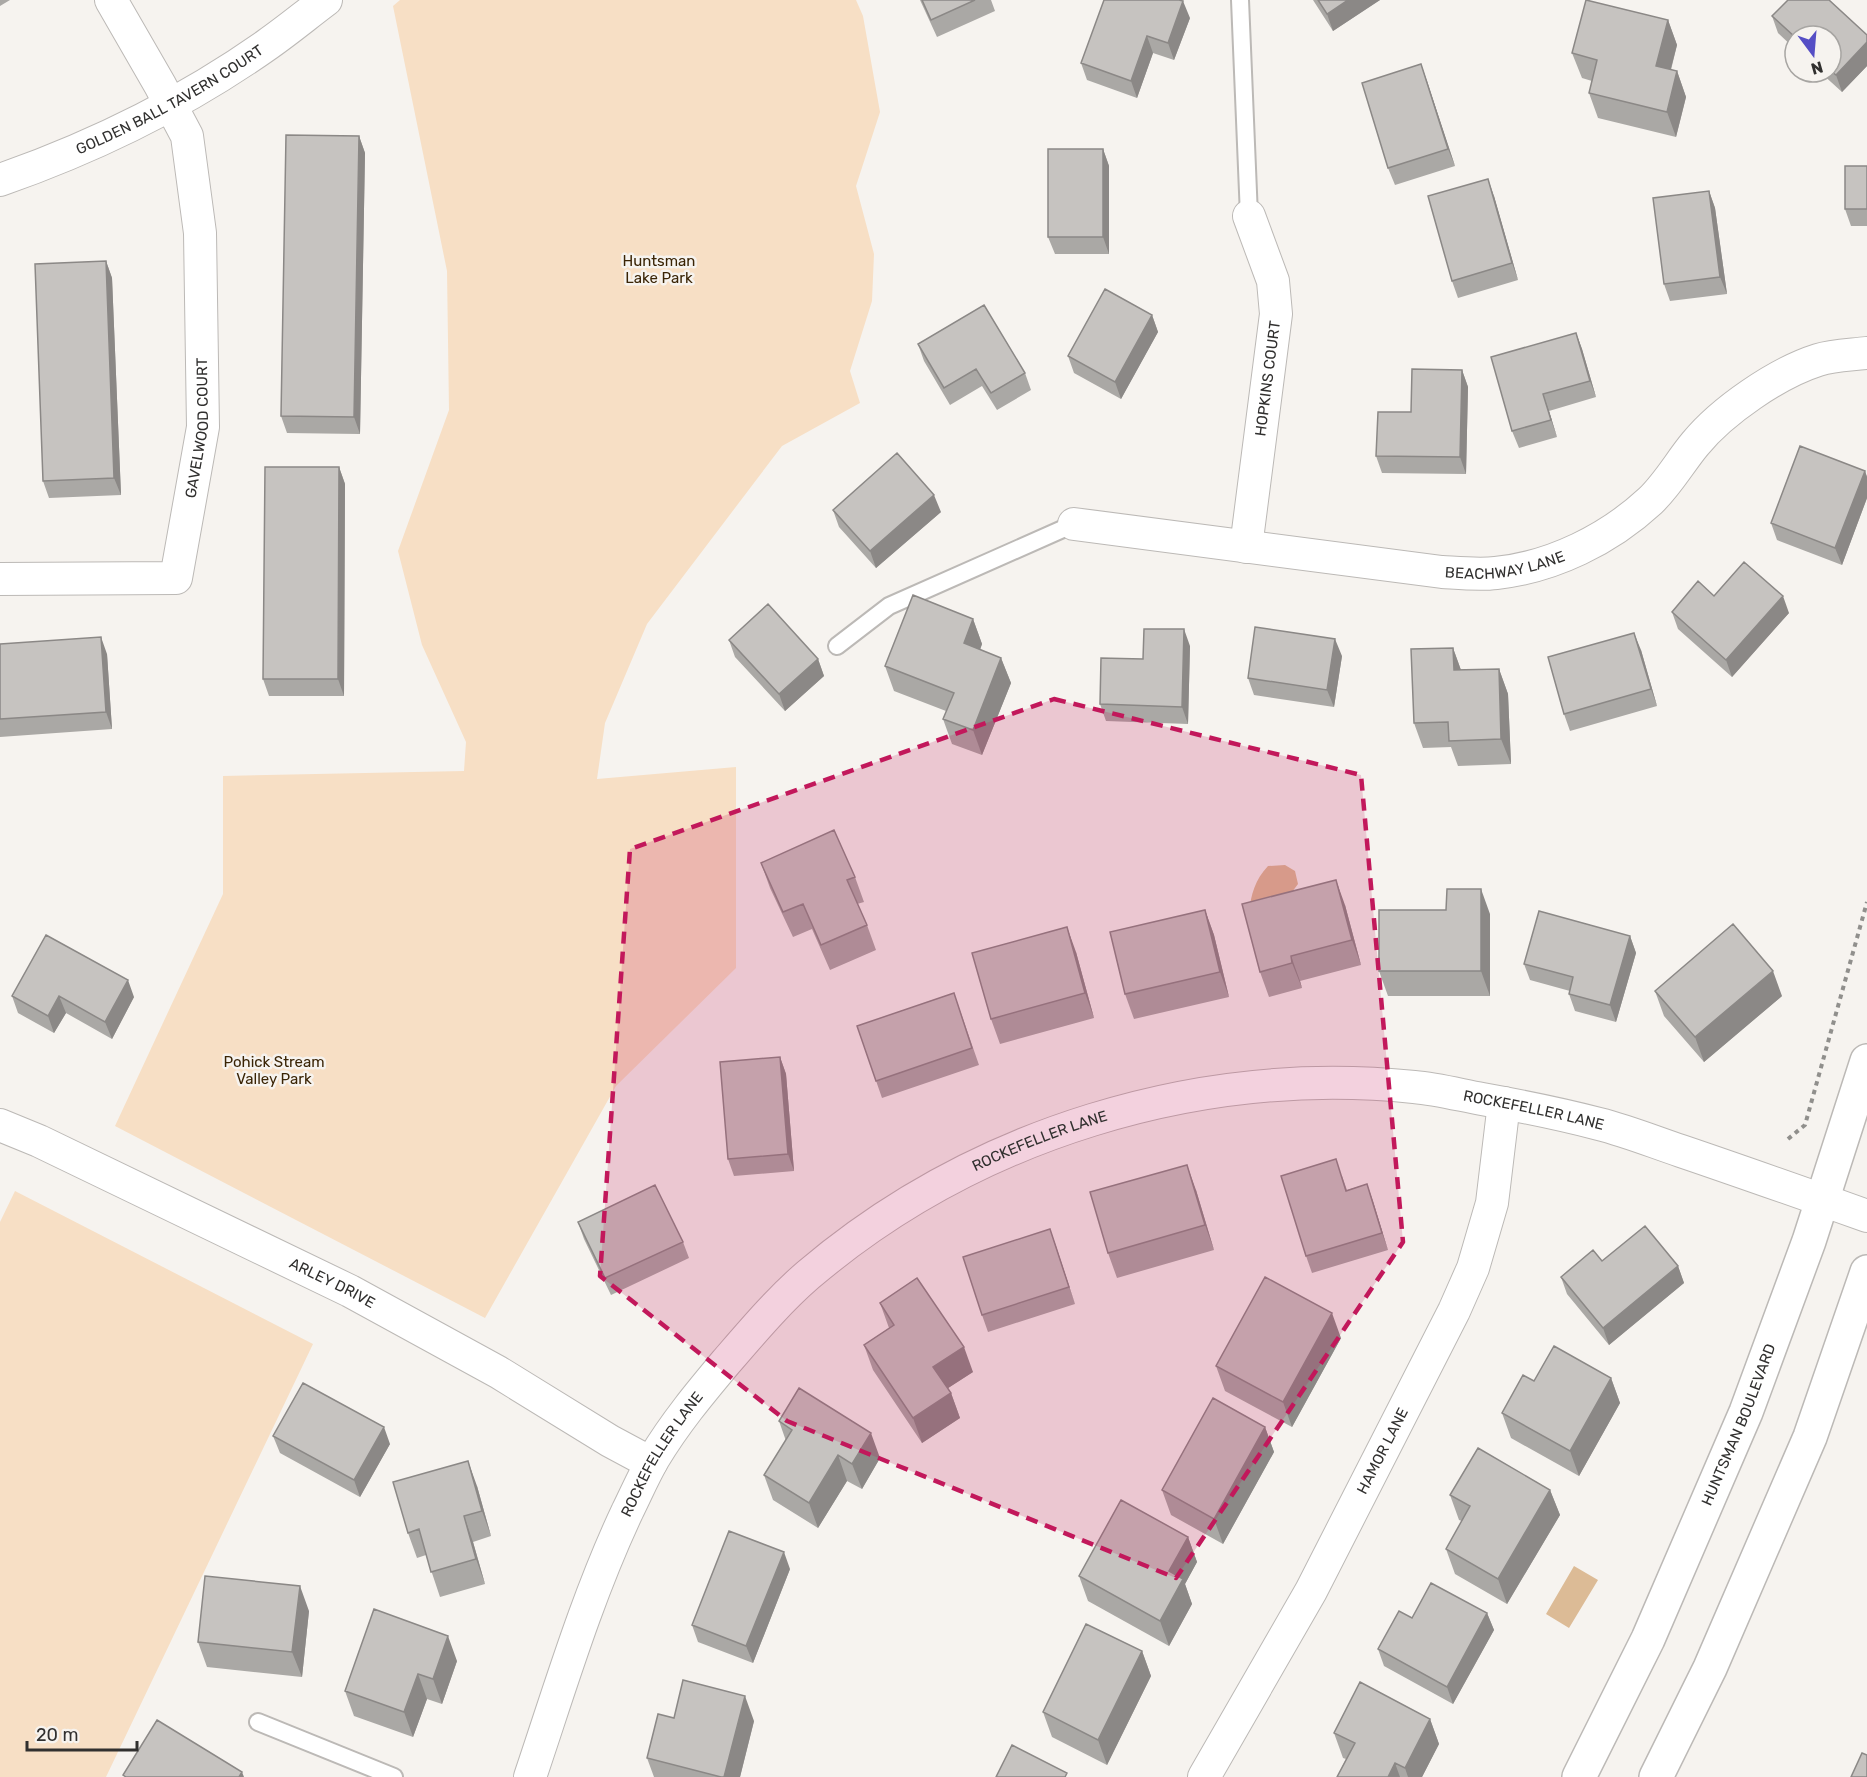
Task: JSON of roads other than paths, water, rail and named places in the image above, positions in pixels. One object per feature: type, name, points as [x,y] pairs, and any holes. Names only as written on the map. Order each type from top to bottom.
[{"type":"street","points":[[111,0],[171,105]]},
{"type":"street","name":"GOLDEN BALL TAVERN COURT","points":[[0,180],[55,160],[171,105],[267,45],[326,0]]},
{"type":"street","name":"GAVELWOOD COURT","points":[[0,579],[176,578],[203,427],[200,233],[187,136],[171,105]]},
{"type":"street","name":"HOPKINS COURT","points":[[1246,547],[1275,314],[1274,281],[1249,216]]},
{"type":"street","name":"BEACHWAY LANE","points":[[1074,524],[1442,572],[1496,573],[1546,562],[1593,542],[1620,525],[1650,501],[1696,442],[1737,403],[1774,380],[1818,360],[1867,353]]},
{"type":"street","name":"HUNTSMAN BOULEVARD","points":[[1579,1777],[1648,1639],[1746,1412],[1809,1241],[1867,1061]]},
{"type":"street","name":"ROCKEFELLER LANE","points":[[530,1777],[611,1546],[651,1463],[681,1416],[765,1317],[807,1277],[852,1240],[906,1203],[963,1171],[1017,1146],[1079,1124],[1142,1106],[1199,1094],[1264,1087],[1341,1084],[1416,1087],[1601,1124],[1867,1216]]},
{"type":"street","name":"HAMOR LANE","points":[[1204,1777],[1311,1591],[1469,1279],[1492,1203],[1504,1103]]},
{"type":"street","name":"ARLEY DRIVE","points":[[0,1125],[39,1141],[350,1291],[498,1372],[610,1441],[651,1463]]},
{"type":"street","points":[[1656,1777],[1710,1668],[1805,1448],[1867,1272]]},
{"type":"lane","points":[[1240,0],[1249,216]]},
{"type":"lane","points":[[837,646],[889,606],[1074,524]]},
{"type":"lane","points":[[258,1722],[394,1777]]},
{"type":"park label","name":"Huntsman Lake Park","points":[[659,270]]},
{"type":"park label","name":"Pohick Stream Valley Park","points":[[274,1070]]}]
